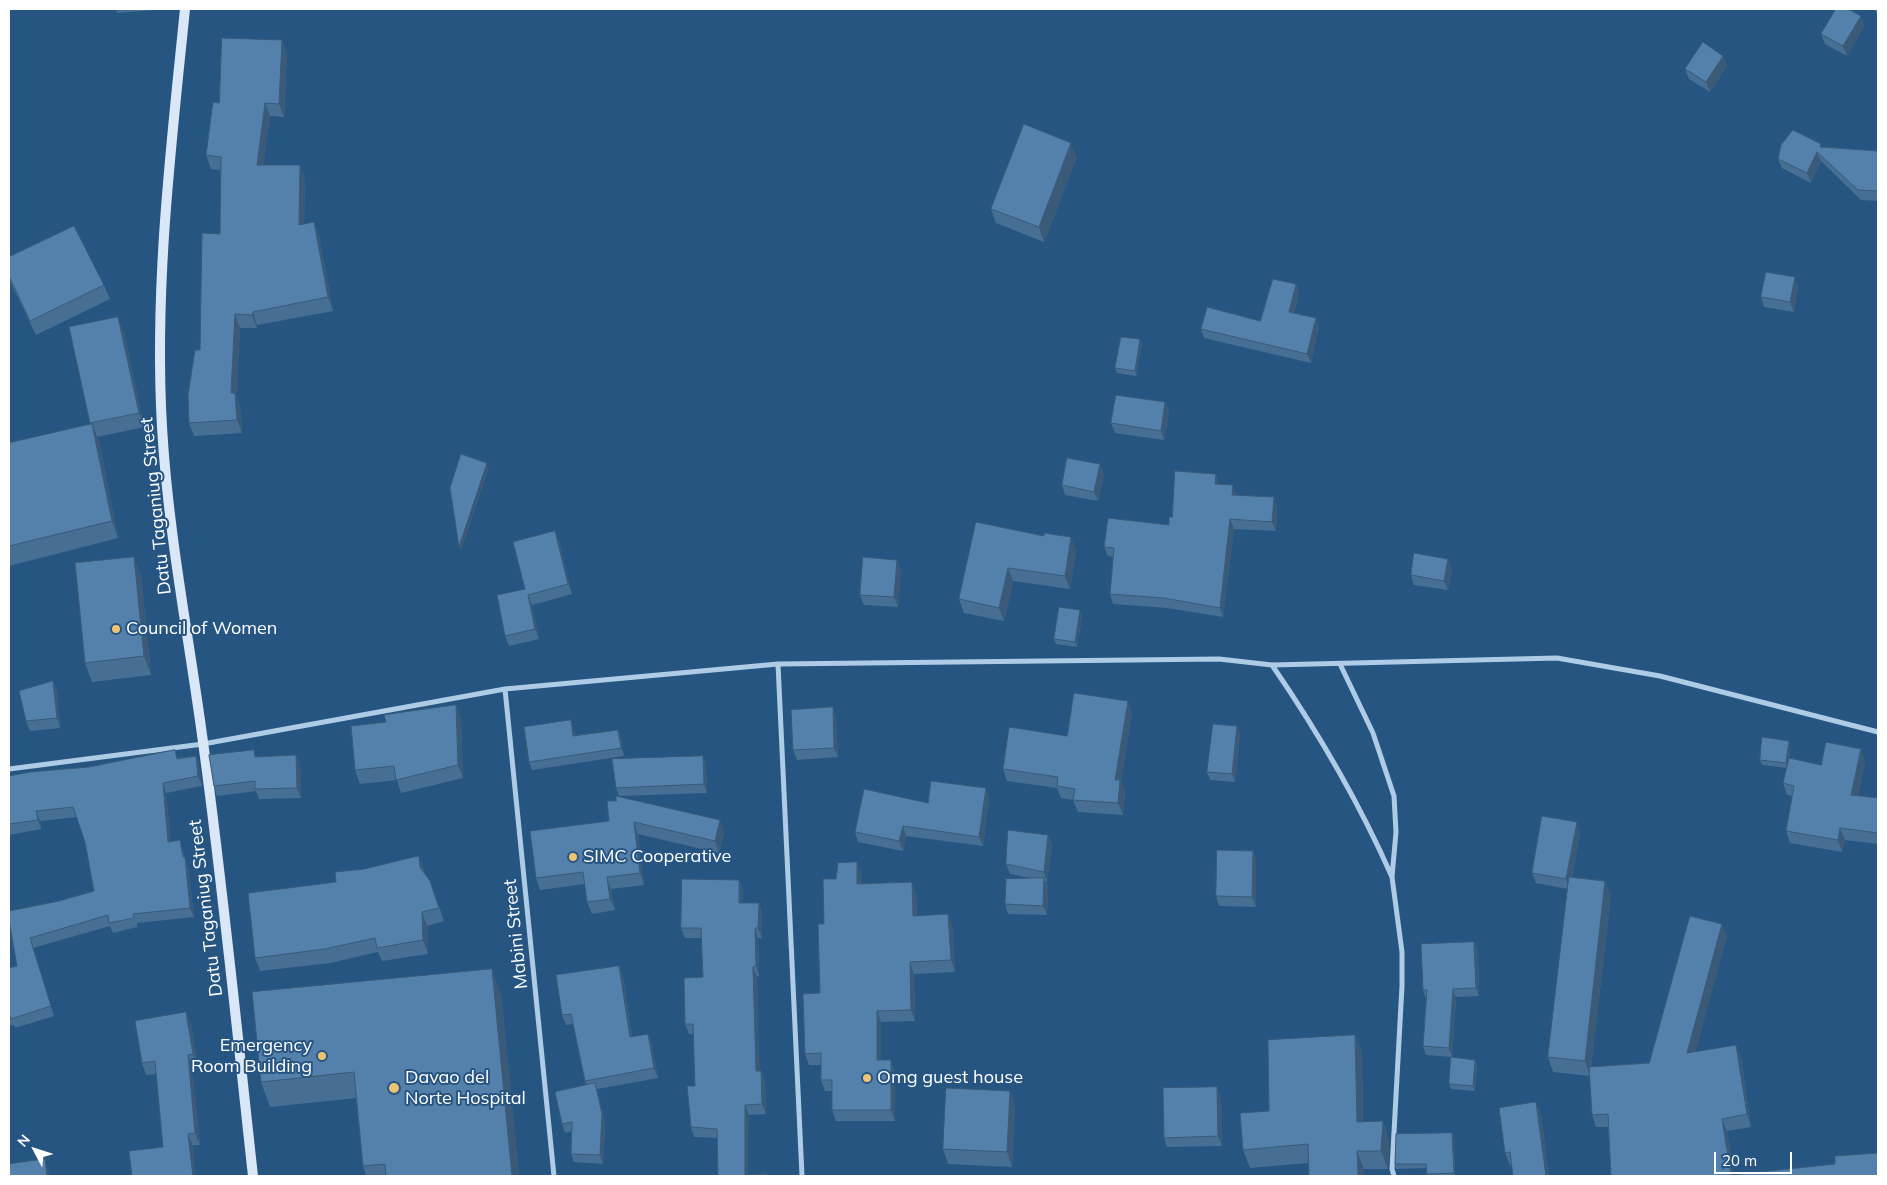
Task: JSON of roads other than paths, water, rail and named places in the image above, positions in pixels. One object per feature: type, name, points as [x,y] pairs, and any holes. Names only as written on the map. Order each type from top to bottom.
[{"type":"main road","name":"Datu Taganiug Street","points":[[185,9],[164,240],[159,333],[162,427],[170,517],[203,744],[253,1176]]},
{"type":"street","points":[[9,769],[203,744],[505,689],[778,664],[1219,659],[1272,665],[1557,658],[1660,676],[1878,732]]},
{"type":"street","points":[[778,664],[802,1176]]},
{"type":"street","points":[[1340,664],[1373,733],[1394,796],[1396,832],[1392,877],[1402,952],[1394,1176]]},
{"type":"street","points":[[1272,665],[1303,710],[1369,824],[1392,877]]},
{"type":"street","name":"Mabini Street","points":[[505,689],[554,1176]]},
{"type":"place","name":"Council of Women","points":[[116,629]]},
{"type":"place","name":"SIMC Cooperative","points":[[573,857]]},
{"type":"place","name":"Emergency Room Building","points":[[322,1056]]},
{"type":"place","name":"Omg guest house","points":[[867,1078]]},
{"type":"place","name":"Davao del Norte Hospital","points":[[394,1088]]}]
